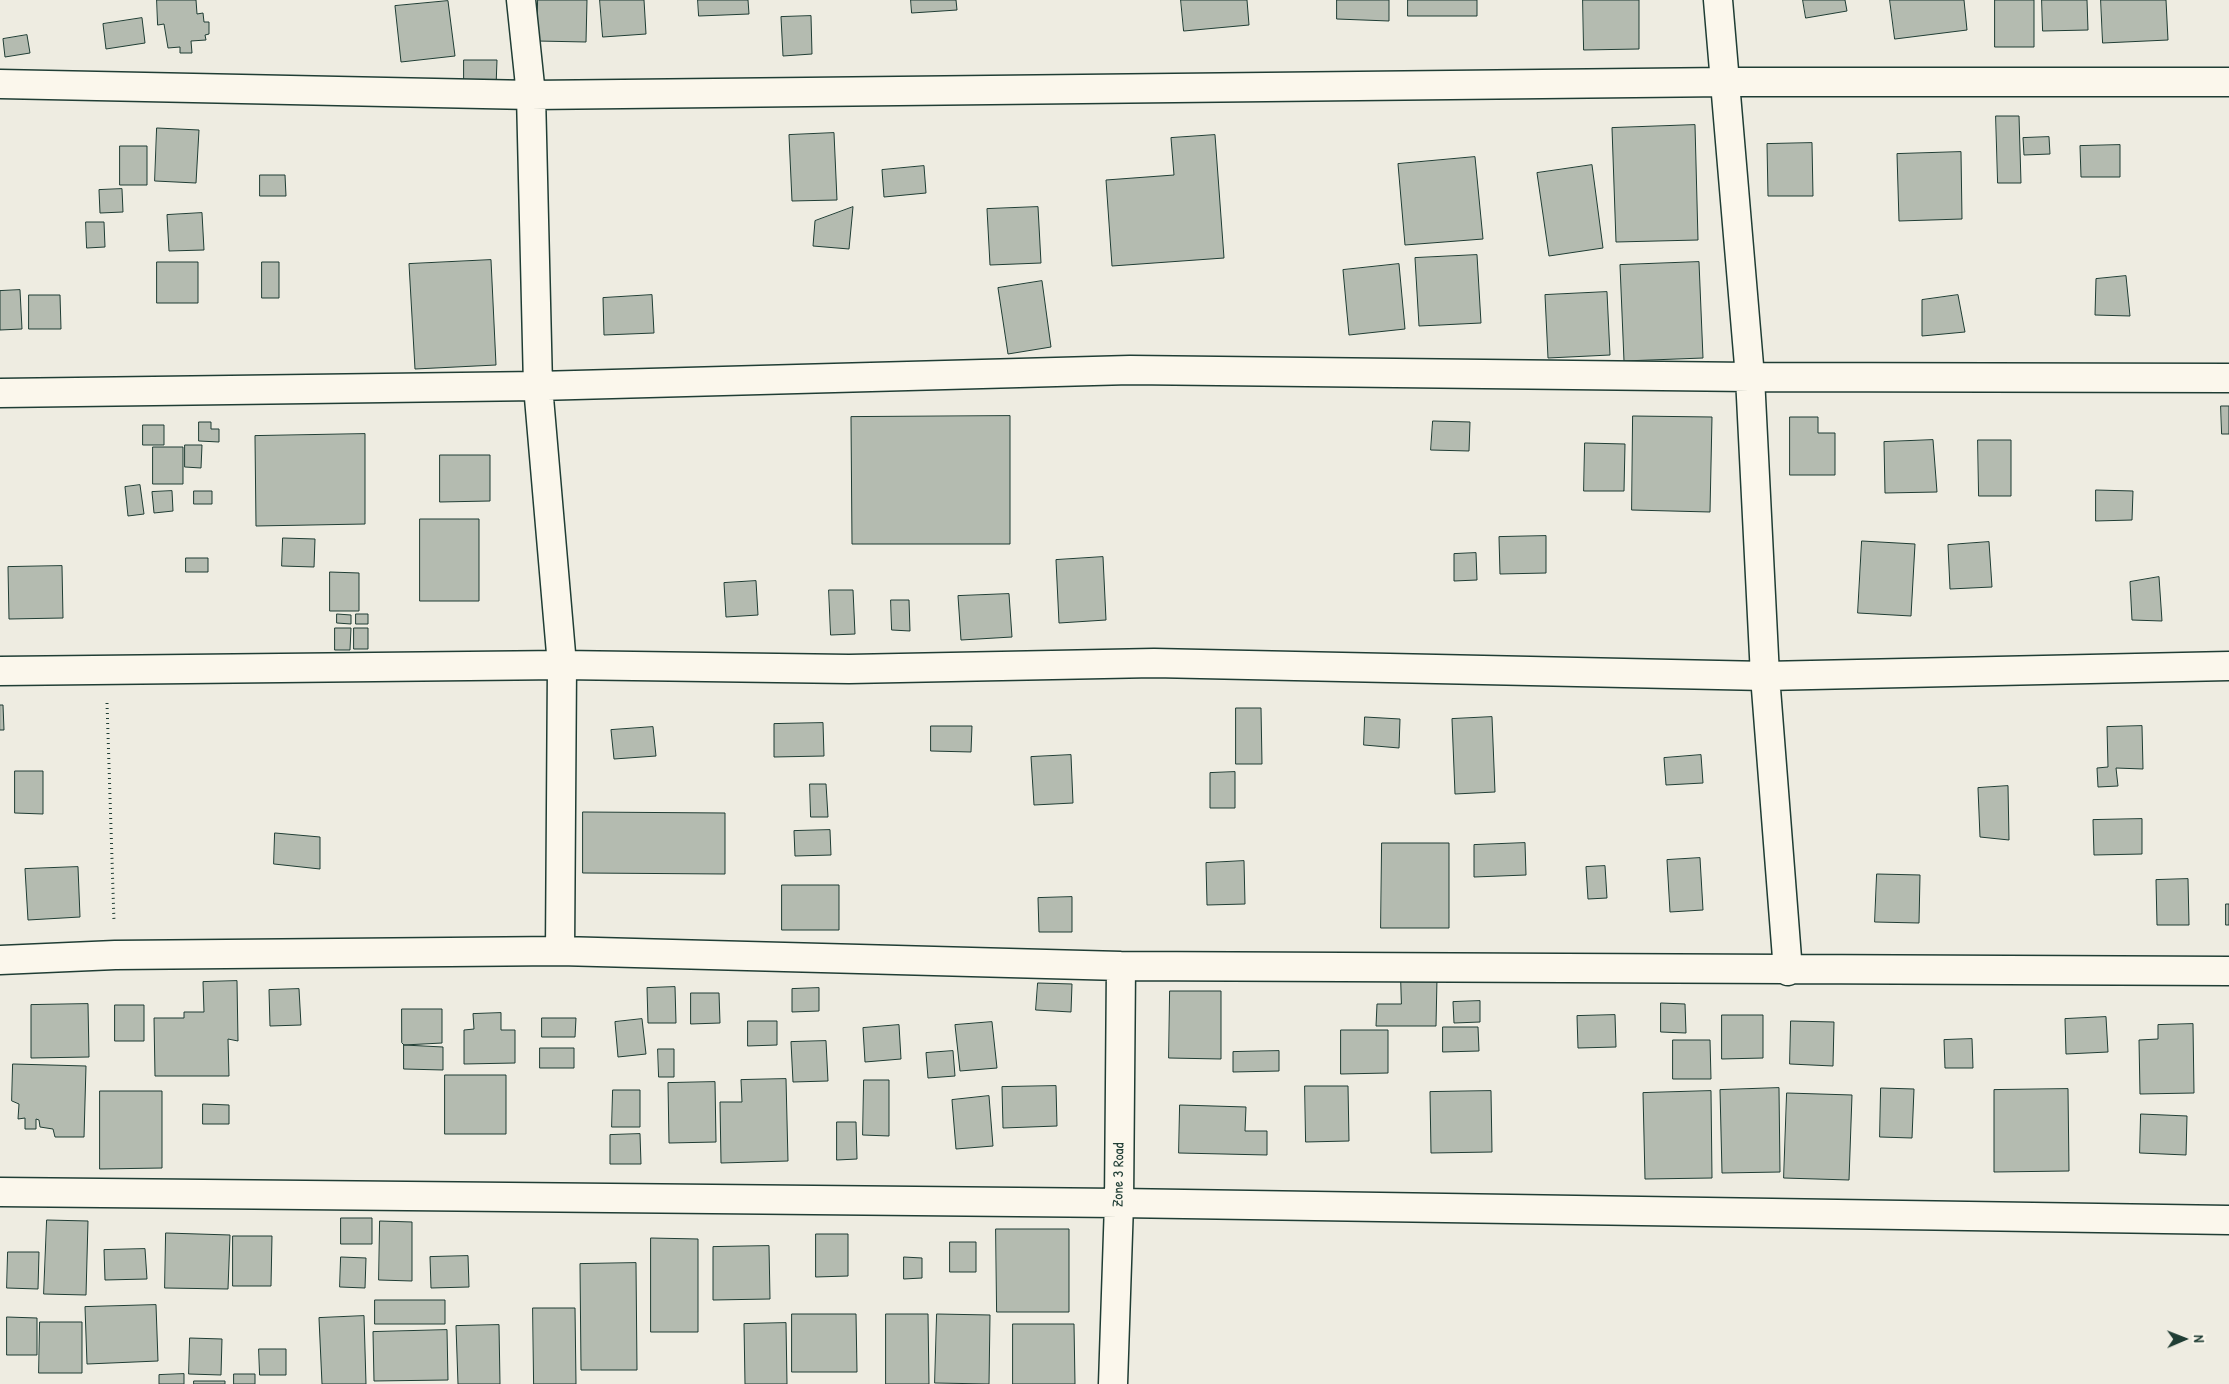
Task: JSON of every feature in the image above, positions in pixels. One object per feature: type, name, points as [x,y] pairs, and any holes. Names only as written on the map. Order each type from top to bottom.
[{"type":"street","points":[[521,0],[531,95],[538,386],[562,665],[560,951]]},
{"type":"street","points":[[1718,0],[1750,377],[1765,676],[1788,971]]},
{"type":"street","points":[[0,84],[531,95],[1726,82],[2229,82]]},
{"type":"street","points":[[0,393],[538,386],[1130,370],[1750,377],[2229,378]]},
{"type":"street","points":[[0,671],[562,665],[849,669],[1154,663],[1765,676],[2229,666]]},
{"type":"street","points":[[0,960],[114,955],[560,951],[1121,966],[1788,971],[2229,971]]},
{"type":"street","name":"Zone 3 Road","points":[[1113,1384],[1119,1203],[1121,966]]},
{"type":"street","points":[[0,1192],[1119,1203],[2229,1220]]},
{"type":"path","points":[[106,669],[114,955]]},
{"type":"building","points":[[157,0],[196,0],[197,14],[203,13],[204,22],[209,22],[209,34],[205,35],[206,40],[191,41],[192,53],[180,53],[180,47],[168,48],[164,24],[158,25]]},
{"type":"building","points":[[538,0],[587,0],[586,42],[537,41]]},
{"type":"building","points":[[600,0],[644,0],[646,34],[603,37]]},
{"type":"building","points":[[698,0],[748,0],[749,14],[699,16]]},
{"type":"building","points":[[911,0],[956,0],[957,10],[912,13]]},
{"type":"building","points":[[1181,0],[1247,0],[1249,25],[1184,31]]},
{"type":"building","points":[[1337,0],[1389,0],[1389,21],[1337,19]]},
{"type":"building","points":[[1408,0],[1477,0],[1477,16],[1408,16]]},
{"type":"building","points":[[1583,0],[1639,0],[1639,49],[1584,50]]},
{"type":"building","points":[[1803,0],[1845,0],[1847,11],[1806,18]]},
{"type":"building","points":[[1890,0],[1964,0],[1967,30],[1895,39]]},
{"type":"building","points":[[1995,0],[2034,0],[2034,47],[1995,47]]},
{"type":"building","points":[[2042,0],[2087,0],[2088,30],[2043,31]]},
{"type":"building","points":[[2101,0],[2166,0],[2168,40],[2103,43]]},
{"type":"building","points":[[448,1],[455,56],[401,62],[395,6]]},
{"type":"building","points":[[811,16],[812,54],[783,56],[781,17]]},
{"type":"building","points":[[142,18],[145,43],[106,49],[103,24]]},
{"type":"building","points":[[27,35],[30,53],[5,57],[3,39]]},
{"type":"building","points":[[464,60],[497,60],[496,87],[464,88]]},
{"type":"building","points":[[1996,116],[2019,116],[2021,183],[1998,183]]},
{"type":"building","points":[[1695,125],[1698,240],[1616,242],[1612,128]]},
{"type":"building","points":[[157,128],[199,130],[196,183],[155,181]]},
{"type":"building","points":[[834,133],[837,200],[792,201],[789,135]]},
{"type":"building","points":[[1215,135],[1224,258],[1112,266],[1106,180],[1174,175],[1171,138]]},
{"type":"building","points":[[2049,137],[2050,154],[2024,155],[2023,138]]},
{"type":"building","points":[[1812,143],[1813,196],[1768,196],[1767,144]]},
{"type":"building","points":[[2120,145],[2120,177],[2081,177],[2080,146]]},
{"type":"building","points":[[120,146],[147,146],[147,185],[120,185]]},
{"type":"building","points":[[1961,152],[1962,219],[1899,221],[1897,154]]},
{"type":"building","points":[[1475,157],[1483,239],[1405,245],[1398,164]]},
{"type":"building","points":[[1592,165],[1603,248],[1549,256],[1537,173]]},
{"type":"building","points":[[924,166],[926,193],[884,197],[882,170]]},
{"type":"building","points":[[260,175],[285,175],[286,196],[260,196]]},
{"type":"building","points":[[122,189],[123,212],[100,213],[99,190]]},
{"type":"building","points":[[853,207],[849,249],[813,246],[815,221]]},
{"type":"building","points":[[1038,207],[1041,263],[990,265],[987,209]]},
{"type":"building","points":[[202,213],[204,250],[169,251],[167,215]]},
{"type":"building","points":[[86,222],[104,222],[105,247],[87,248]]},
{"type":"building","points":[[1477,255],[1481,323],[1419,326],[1415,258]]},
{"type":"building","points":[[491,260],[496,365],[415,369],[409,264]]},
{"type":"building","points":[[157,262],[198,262],[198,303],[157,303]]},
{"type":"building","points":[[262,262],[279,262],[279,298],[262,298]]},
{"type":"building","points":[[1699,262],[1703,358],[1624,361],[1620,265]]},
{"type":"building","points":[[1399,264],[1405,329],[1349,335],[1343,270]]},
{"type":"building","points":[[2126,276],[2130,316],[2095,315],[2096,279]]},
{"type":"building","points":[[1042,281],[1051,347],[1008,354],[998,288]]},
{"type":"building","points":[[20,290],[22,329],[0,330],[0,291]]},
{"type":"building","points":[[1607,292],[1610,355],[1548,358],[1545,295]]},
{"type":"building","points":[[29,295],[60,295],[61,329],[29,329]]},
{"type":"building","points":[[652,295],[654,333],[604,335],[603,298]]},
{"type":"building","points":[[1958,295],[1965,332],[1922,336],[1922,300]]},
{"type":"building","points":[[2221,406],[2229,406],[2229,434],[2222,434]]},
{"type":"building","points":[[1010,416],[1010,544],[852,544],[851,417]]},
{"type":"building","points":[[1633,416],[1712,417],[1710,512],[1632,510]]},
{"type":"building","points":[[1790,417],[1818,417],[1818,433],[1835,433],[1835,475],[1790,475]]},
{"type":"building","points":[[1433,421],[1470,422],[1469,451],[1431,450]]},
{"type":"building","points":[[199,422],[211,422],[211,429],[219,429],[219,442],[199,441]]},
{"type":"building","points":[[143,425],[164,425],[164,445],[143,445]]},
{"type":"building","points":[[365,434],[365,524],[256,526],[255,436]]},
{"type":"building","points":[[1933,440],[1937,492],[1885,493],[1884,442]]},
{"type":"building","points":[[1978,440],[2011,440],[2011,496],[1979,496]]},
{"type":"building","points":[[1585,443],[1625,444],[1624,491],[1584,491]]},
{"type":"building","points":[[185,445],[202,445],[201,468],[185,467]]},
{"type":"building","points":[[153,447],[183,447],[183,484],[153,484]]},
{"type":"building","points":[[440,455],[490,455],[490,501],[440,502]]},
{"type":"building","points":[[140,485],[144,514],[128,516],[125,487]]},
{"type":"building","points":[[2096,490],[2133,491],[2132,520],[2096,521]]},
{"type":"building","points":[[172,491],[173,511],[154,513],[152,492]]},
{"type":"building","points":[[194,491],[212,491],[212,504],[194,504]]},
{"type":"building","points":[[420,519],[479,519],[479,601],[420,601]]},
{"type":"building","points":[[1546,536],[1546,573],[1500,574],[1499,537]]},
{"type":"building","points":[[283,538],[315,539],[314,567],[282,566]]},
{"type":"building","points":[[1862,541],[1915,544],[1911,616],[1858,613]]},
{"type":"building","points":[[1989,542],[1992,587],[1950,589],[1948,545]]},
{"type":"building","points":[[1476,553],[1477,580],[1454,581],[1454,554]]},
{"type":"building","points":[[1103,557],[1106,620],[1059,623],[1056,560]]},
{"type":"building","points":[[186,558],[208,558],[208,572],[186,572]]},
{"type":"building","points":[[62,566],[63,618],[9,619],[8,567]]},
{"type":"building","points":[[330,572],[359,573],[359,611],[330,611]]},
{"type":"building","points":[[2159,577],[2162,621],[2132,620],[2130,582]]},
{"type":"building","points":[[756,581],[758,615],[726,617],[724,583]]},
{"type":"building","points":[[829,590],[853,590],[855,634],[831,635]]},
{"type":"building","points":[[1009,594],[1012,637],[961,640],[958,596]]},
{"type":"building","points":[[891,600],[909,600],[910,631],[892,630]]},
{"type":"building","points":[[337,614],[351,615],[351,624],[337,623]]},
{"type":"building","points":[[356,614],[368,614],[368,624],[356,624]]},
{"type":"building","points":[[335,628],[351,628],[350,650],[335,650]]},
{"type":"building","points":[[354,628],[368,628],[368,649],[354,649]]},
{"type":"building","points":[[0,705],[3,705],[4,730],[0,730]]},
{"type":"building","points":[[1236,708],[1261,708],[1262,764],[1236,764]]},
{"type":"building","points":[[1365,717],[1400,719],[1399,748],[1364,745]]},
{"type":"building","points":[[1492,717],[1495,792],[1455,794],[1452,719]]},
{"type":"building","points":[[823,723],[824,756],[774,757],[774,724]]},
{"type":"building","points":[[931,726],[972,726],[971,752],[931,751]]},
{"type":"building","points":[[2142,726],[2143,769],[2116,768],[2118,786],[2098,787],[2097,768],[2108,767],[2107,727]]},
{"type":"building","points":[[653,727],[656,756],[614,759],[611,730]]},
{"type":"building","points":[[1071,755],[1073,803],[1034,805],[1031,757]]},
{"type":"building","points":[[1701,755],[1703,783],[1666,785],[1664,758]]},
{"type":"building","points":[[15,771],[43,771],[43,814],[15,813]]},
{"type":"building","points":[[1235,772],[1235,808],[1210,808],[1210,773]]},
{"type":"building","points":[[810,784],[826,784],[828,817],[811,817]]},
{"type":"building","points":[[2008,786],[2009,840],[1980,837],[1978,788]]},
{"type":"building","points":[[583,812],[725,813],[725,874],[583,873]]},
{"type":"building","points":[[2142,819],[2142,854],[2094,855],[2093,820]]},
{"type":"building","points":[[830,830],[831,855],[795,856],[794,831]]},
{"type":"building","points":[[275,833],[320,837],[320,869],[274,864]]},
{"type":"building","points":[[1382,843],[1449,843],[1449,928],[1381,928]]},
{"type":"building","points":[[1525,843],[1526,875],[1474,877],[1474,845]]},
{"type":"building","points":[[1700,858],[1703,910],[1670,912],[1667,860]]},
{"type":"building","points":[[1244,861],[1245,904],[1207,905],[1206,863]]},
{"type":"building","points":[[1605,866],[1607,898],[1588,899],[1586,867]]},
{"type":"building","points":[[78,867],[80,917],[28,920],[25,869]]},
{"type":"building","points":[[1877,874],[1920,875],[1919,923],[1875,922]]},
{"type":"building","points":[[2188,879],[2189,925],[2157,925],[2156,880]]},
{"type":"building","points":[[782,885],[839,885],[839,930],[782,930]]},
{"type":"building","points":[[1072,897],[1072,932],[1039,932],[1038,898]]},
{"type":"building","points":[[2226,904],[2229,904],[2229,925],[2226,925]]},
{"type":"building","points":[[1401,978],[1437,978],[1436,1026],[1376,1026],[1377,1004],[1401,1004]]},
{"type":"building","points":[[237,981],[238,1041],[228,1039],[229,1076],[155,1076],[154,1018],[184,1018],[184,1012],[204,1012],[203,982]]},
{"type":"building","points":[[1038,983],[1072,984],[1071,1012],[1036,1010]]},
{"type":"building","points":[[675,987],[676,1023],[648,1023],[647,988]]},
{"type":"building","points":[[819,988],[819,1011],[792,1012],[792,989]]},
{"type":"building","points":[[299,989],[301,1025],[270,1026],[269,990]]},
{"type":"building","points":[[1170,991],[1221,991],[1221,1059],[1169,1058]]},
{"type":"building","points":[[691,993],[719,993],[720,1023],[691,1024]]},
{"type":"building","points":[[1480,1001],[1480,1022],[1454,1023],[1453,1002]]},
{"type":"building","points":[[1661,1003],[1685,1004],[1686,1033],[1661,1032]]},
{"type":"building","points":[[88,1004],[89,1057],[31,1058],[31,1005]]},
{"type":"building","points":[[115,1005],[144,1005],[144,1041],[115,1041]]},
{"type":"building","points":[[402,1009],[442,1009],[442,1043],[404,1045],[402,1043]]},
{"type":"building","points":[[501,1013],[501,1030],[515,1030],[515,1063],[464,1064],[464,1030],[474,1029],[473,1014]]},
{"type":"building","points":[[1615,1015],[1616,1047],[1578,1048],[1577,1016]]},
{"type":"building","points":[[1722,1015],[1763,1015],[1763,1058],[1722,1059]]},
{"type":"building","points":[[2106,1017],[2108,1052],[2066,1054],[2065,1019]]},
{"type":"building","points":[[542,1018],[576,1018],[575,1037],[542,1037]]},
{"type":"building","points":[[642,1019],[646,1054],[618,1057],[615,1022]]},
{"type":"building","points":[[748,1021],[777,1021],[777,1045],[748,1046]]},
{"type":"building","points":[[1791,1021],[1834,1022],[1833,1066],[1790,1064]]},
{"type":"building","points":[[992,1022],[997,1068],[960,1071],[955,1025]]},
{"type":"building","points":[[2193,1024],[2194,1093],[2140,1094],[2139,1040],[2158,1039],[2158,1025]]},
{"type":"building","points":[[899,1025],[901,1059],[865,1062],[863,1028]]},
{"type":"building","points":[[1443,1027],[1478,1027],[1479,1051],[1443,1052]]},
{"type":"building","points":[[1341,1030],[1388,1030],[1388,1073],[1341,1074]]},
{"type":"building","points":[[1972,1039],[1973,1068],[1945,1068],[1944,1040]]},
{"type":"building","points":[[1673,1040],[1710,1040],[1711,1079],[1673,1079]]},
{"type":"building","points":[[826,1041],[828,1081],[793,1082],[791,1042]]},
{"type":"building","points":[[404,1045],[443,1047],[443,1070],[404,1069]]},
{"type":"building","points":[[540,1048],[574,1048],[574,1068],[540,1068]]},
{"type":"building","points":[[658,1049],[674,1049],[674,1077],[659,1077]]},
{"type":"building","points":[[953,1051],[955,1076],[928,1078],[926,1053]]},
{"type":"building","points":[[1279,1051],[1279,1071],[1233,1072],[1233,1052]]},
{"type":"building","points":[[13,1064],[86,1066],[84,1137],[55,1137],[53,1129],[40,1127],[39,1120],[36,1119],[36,1129],[25,1129],[25,1118],[18,1119],[19,1104],[12,1101]]},
{"type":"building","points":[[445,1075],[506,1075],[506,1134],[445,1134]]},
{"type":"building","points":[[786,1079],[788,1161],[721,1163],[720,1102],[742,1102],[741,1080]]},
{"type":"building","points":[[864,1080],[889,1080],[889,1136],[863,1135]]},
{"type":"building","points":[[715,1082],[716,1142],[669,1143],[668,1083]]},
{"type":"building","points":[[1056,1086],[1057,1126],[1003,1128],[1002,1087]]},
{"type":"building","points":[[1305,1086],[1348,1086],[1349,1141],[1306,1142]]},
{"type":"building","points":[[1779,1088],[1780,1172],[1722,1173],[1720,1090]]},
{"type":"building","points":[[1881,1088],[1914,1089],[1912,1138],[1880,1137]]},
{"type":"building","points":[[2068,1089],[2069,1171],[1994,1172],[1994,1090]]},
{"type":"building","points":[[613,1090],[640,1090],[640,1127],[612,1127]]},
{"type":"building","points":[[100,1091],[162,1091],[162,1168],[100,1169]]},
{"type":"building","points":[[1491,1091],[1492,1152],[1431,1153],[1430,1092]]},
{"type":"building","points":[[1711,1091],[1712,1178],[1645,1179],[1643,1093]]},
{"type":"building","points":[[1787,1093],[1852,1095],[1849,1180],[1784,1178]]},
{"type":"building","points":[[989,1096],[993,1146],[956,1149],[952,1100]]},
{"type":"building","points":[[203,1104],[229,1105],[229,1124],[203,1124]]},
{"type":"building","points":[[1180,1105],[1246,1107],[1245,1131],[1267,1131],[1267,1155],[1179,1153]]},
{"type":"building","points":[[2141,1114],[2187,1116],[2186,1155],[2140,1153]]},
{"type":"building","points":[[837,1122],[856,1122],[857,1159],[837,1160]]},
{"type":"building","points":[[640,1134],[641,1164],[610,1164],[610,1135]]},
{"type":"building","points":[[341,1218],[372,1218],[372,1244],[341,1244]]},
{"type":"building","points":[[47,1220],[88,1221],[86,1295],[44,1294]]},
{"type":"building","points":[[380,1221],[412,1222],[412,1281],[379,1280]]},
{"type":"building","points":[[996,1229],[1069,1229],[1069,1312],[997,1312]]},
{"type":"building","points":[[166,1233],[230,1235],[228,1289],[165,1288]]},
{"type":"building","points":[[816,1234],[848,1234],[848,1276],[816,1277]]},
{"type":"building","points":[[233,1236],[272,1236],[271,1286],[233,1286]]},
{"type":"building","points":[[651,1238],[698,1239],[698,1332],[651,1332]]},
{"type":"building","points":[[950,1242],[976,1242],[976,1272],[950,1272]]},
{"type":"building","points":[[769,1246],[770,1299],[713,1300],[713,1247]]},
{"type":"building","points":[[145,1249],[147,1279],[105,1280],[104,1250]]},
{"type":"building","points":[[8,1252],[39,1252],[38,1289],[7,1288]]},
{"type":"building","points":[[468,1256],[469,1287],[431,1288],[430,1257]]},
{"type":"building","points":[[341,1257],[366,1258],[365,1288],[340,1287]]},
{"type":"building","points":[[904,1257],[922,1258],[922,1278],[904,1279]]},
{"type":"building","points":[[636,1263],[637,1370],[581,1370],[580,1264]]},
{"type":"building","points":[[375,1300],[445,1300],[445,1324],[375,1324]]},
{"type":"building","points":[[156,1305],[158,1361],[87,1364],[85,1307]]},
{"type":"building","points":[[533,1308],[575,1308],[576,1384],[534,1384]]},
{"type":"building","points":[[792,1314],[856,1314],[857,1372],[792,1372]]},
{"type":"building","points":[[886,1314],[928,1314],[929,1384],[886,1384]]},
{"type":"building","points":[[937,1314],[990,1315],[989,1384],[935,1383]]},
{"type":"building","points":[[364,1316],[366,1384],[322,1384],[319,1318]]},
{"type":"building","points":[[7,1317],[37,1318],[37,1355],[7,1355]]},
{"type":"building","points":[[40,1322],[82,1322],[82,1373],[39,1373]]},
{"type":"building","points":[[786,1323],[787,1384],[745,1384],[744,1324]]},
{"type":"building","points":[[1013,1324],[1074,1324],[1075,1384],[1013,1384]]},
{"type":"building","points":[[499,1325],[500,1384],[458,1384],[456,1326]]},
{"type":"building","points":[[447,1330],[448,1380],[374,1381],[373,1332]]},
{"type":"building","points":[[190,1338],[222,1339],[221,1375],[189,1374]]},
{"type":"building","points":[[259,1349],[286,1349],[286,1375],[260,1375]]},
{"type":"building","points":[[184,1374],[184,1384],[159,1384],[159,1375]]},
{"type":"building","points":[[234,1374],[255,1374],[255,1384],[234,1384]]},
{"type":"building","points":[[194,1381],[225,1381],[225,1384],[194,1384]]}]
